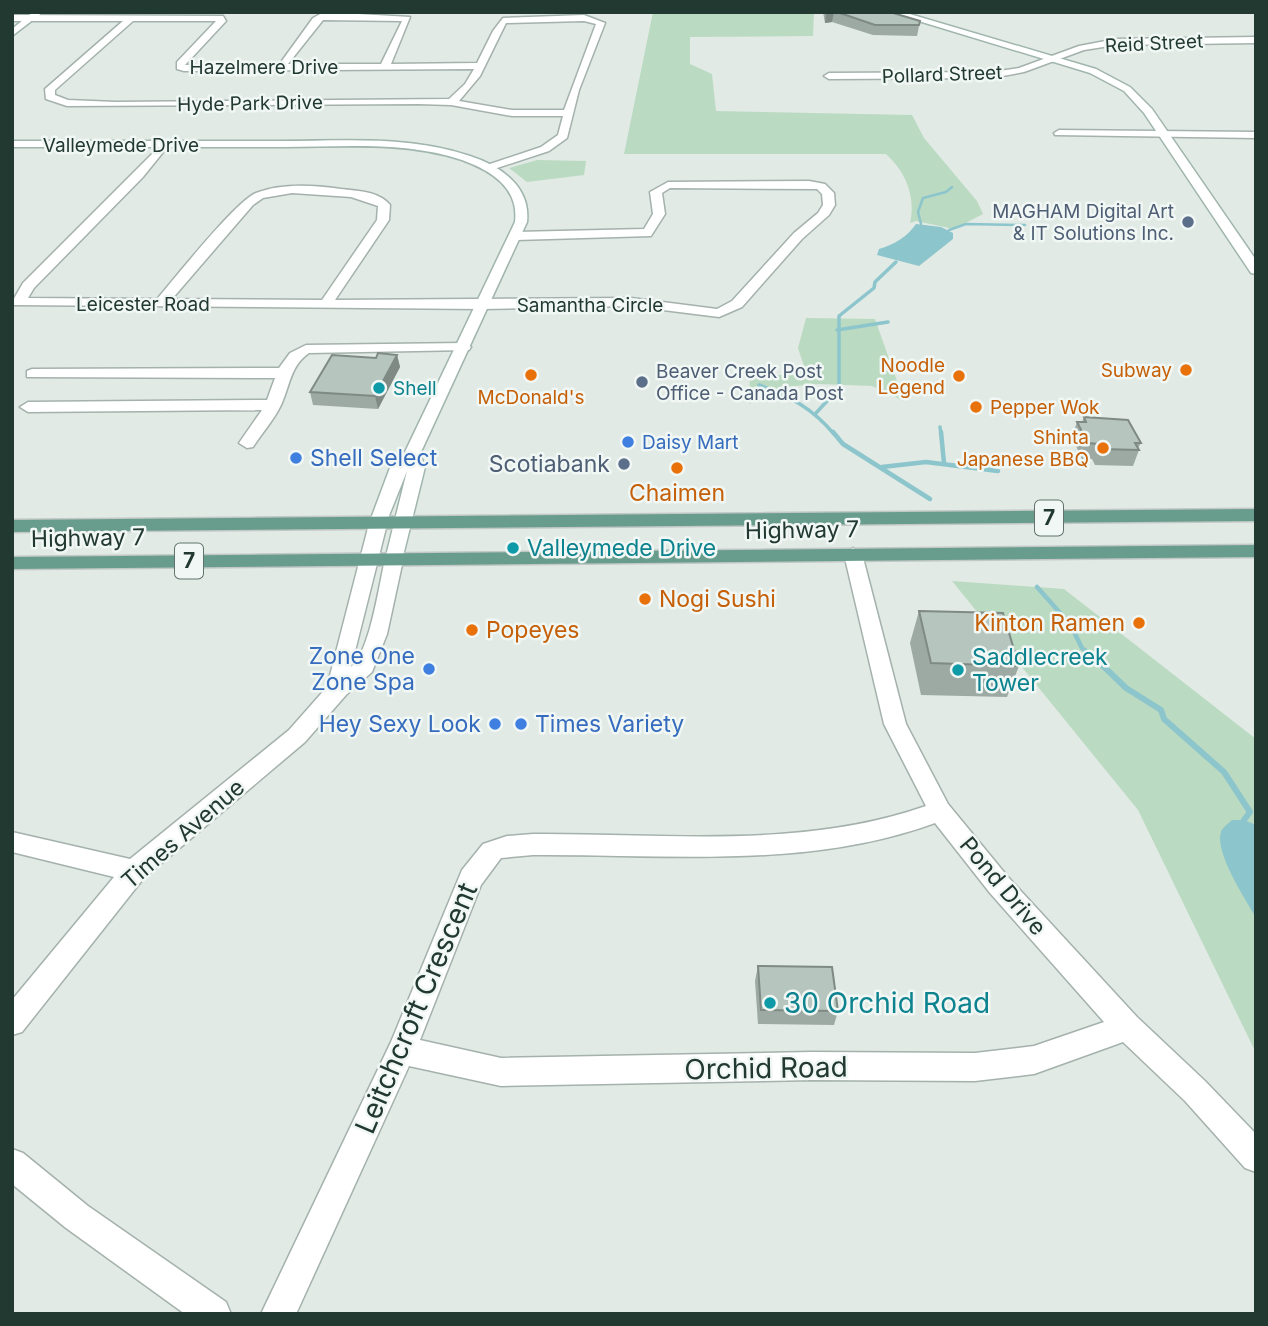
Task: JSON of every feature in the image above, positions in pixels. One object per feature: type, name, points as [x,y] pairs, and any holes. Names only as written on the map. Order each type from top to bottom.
[{"type":"main road","name":"Highway 7","points":[[12,526],[1256,516]]},
{"type":"main road","name":"Highway 7","points":[[12,563],[1256,551]]},
{"type":"street","points":[[281,68],[319,18],[330,12]]},
{"type":"street","points":[[893,12],[1054,59],[1121,84],[1140,100],[1164,133],[1256,270]]},
{"type":"street","points":[[12,33],[35,15]]},
{"type":"street","name":"Hazelmere Drive","points":[[12,18],[35,15],[223,19],[180,67],[479,66]]},
{"type":"street","name":"Hyde Park Drive","points":[[132,18],[50,89],[50,97],[67,103],[92,104],[451,102],[498,112],[567,113]]},
{"type":"street","points":[[319,18],[407,19],[385,66]]},
{"type":"street","points":[[451,102],[459,97],[493,44],[503,20],[598,20],[600,26],[567,113],[567,128],[555,144],[488,168]]},
{"type":"street","name":"Reid Street","points":[[1054,59],[1091,46],[1129,41],[1256,40]]},
{"type":"street","name":"Pollard Street","points":[[829,76],[992,75],[1054,59]]},
{"type":"street","points":[[1059,134],[1256,135]]},
{"type":"street","name":"Valleymede Drive","points":[[12,144],[393,144],[453,154],[503,177],[523,204],[516,236],[412,454],[400,466],[378,524]]},
{"type":"street","name":"Leicester Road","points":[[163,146],[19,302],[31,305],[327,302],[482,305]]},
{"type":"street","name":"Samantha Circle","points":[[482,305],[651,303],[711,314],[727,312],[797,236],[823,215],[829,205],[828,193],[821,186],[809,184],[668,185],[656,192],[660,209],[654,227],[647,233],[516,236]]},
{"type":"street","points":[[160,304],[261,193],[332,191],[379,200],[384,205],[383,220],[327,302]]},
{"type":"street","points":[[247,443],[273,405],[284,373],[295,356],[314,348],[464,346]]},
{"type":"street","points":[[32,374],[284,373]]},
{"type":"street","points":[[28,407],[273,405]]},
{"type":"street","name":"Valleymede Drive","points":[[394,561],[416,467],[412,454]]},
{"type":"street","points":[[338,689],[338,667],[346,647],[366,559],[378,524]]},
{"type":"street","name":"Pond Drive","points":[[853,554],[895,724],[940,810],[999,885],[1127,1027],[1195,1091],[1256,1157]]},
{"type":"street","name":"Times Avenue","points":[[12,1023],[134,871],[306,728],[338,689],[365,667],[377,634],[394,561]]},
{"type":"street","name":"Leitchcroft Crescent","points":[[278,1314],[402,1050],[476,868],[495,849],[538,845],[794,844],[842,841],[940,810]]},
{"type":"street","points":[[12,842],[134,871]]},
{"type":"street","name":"Orchid Road","points":[[402,1050],[501,1072],[812,1066],[975,1067],[1034,1060],[1127,1027]]},
{"type":"street","points":[[12,1164],[77,1217],[214,1314]]},
{"type":"green space","points":[[653,12],[814,12],[813,36],[690,37],[690,64],[712,74],[716,111],[912,115],[924,138],[977,201],[983,214],[954,229],[916,221],[910,223],[912,204],[908,186],[899,169],[886,154],[624,154]]},
{"type":"green space","points":[[537,160],[586,161],[584,175],[527,182],[509,168]]},
{"type":"green space","points":[[806,318],[875,319],[904,401],[872,386],[820,384],[781,387],[749,404],[750,375],[807,375],[798,348]]},
{"type":"green space","points":[[952,581],[1064,589],[1256,739],[1256,1053],[1138,810]]},
{"type":"water","points":[[916,224],[941,227],[953,233],[953,239],[919,266],[877,255],[879,249],[900,239]]},
{"type":"water","points":[[1232,820],[1244,820],[1256,825],[1256,918],[1232,876],[1222,851],[1221,832]]},
{"type":"building","points":[[837,12],[890,12],[920,21],[919,25],[875,25]]},
{"type":"building","points":[[378,353],[397,355],[375,396],[310,392],[332,355],[376,358]]},
{"type":"building","points":[[1084,417],[1128,420],[1141,443],[1135,443],[1139,450],[1101,449],[1098,444],[1088,443],[1077,422],[1086,422]]},
{"type":"building","points":[[919,611],[1003,613],[1019,666],[931,663]]},
{"type":"building","points":[[758,966],[832,967],[838,1011],[761,1010]]},
{"type":"waterway","points":[[921,224],[918,212],[923,198],[946,192],[952,187]]},
{"type":"waterway","points":[[949,230],[966,224],[1025,225]]},
{"type":"waterway","points":[[839,330],[839,316],[874,288],[875,282],[896,262]]},
{"type":"waterway","points":[[839,330],[888,322]]},
{"type":"waterway","points":[[816,413],[839,388],[839,330]]},
{"type":"waterway","points":[[759,385],[800,404],[818,417],[834,434]]},
{"type":"waterway","points":[[940,427],[941,434]]},
{"type":"waterway","points":[[833,432],[843,444],[930,499]]},
{"type":"waterway","points":[[941,432],[944,463]]},
{"type":"waterway","points":[[882,467],[926,462],[998,471]]},
{"type":"waterway","points":[[1037,587],[1070,624],[1082,648],[1102,663]]},
{"type":"waterway","points":[[1099,662],[1126,688],[1161,710],[1164,719],[1224,772],[1250,812],[1244,820]]},
{"type":"place","name":"MAGHAM Digital Art & IT Solutions Inc.","points":[[1188,222]]},
{"type":"place","name":"Subway","points":[[1186,370]]},
{"type":"place","name":"McDonald's","points":[[531,375]]},
{"type":"place","name":"Noodle Legend","points":[[959,376]]},
{"type":"place","name":"Beaver Creek Post Office - Canada Post","points":[[642,382]]},
{"type":"place","name":"Shell","points":[[379,388]]},
{"type":"place","name":"Pepper Wok","points":[[976,407]]},
{"type":"place","name":"Daisy Mart","points":[[628,442]]},
{"type":"place","name":"Shinta Japanese BBQ","points":[[1103,448]]},
{"type":"place","name":"Shell Select","points":[[296,458]]},
{"type":"place","name":"Scotiabank","points":[[624,464]]},
{"type":"place","name":"Chaimen","points":[[677,468]]},
{"type":"place","name":"Valleymede Drive","points":[[513,548]]},
{"type":"place","name":"Nogi Sushi","points":[[645,599]]},
{"type":"place","name":"Kinton Ramen","points":[[1139,623]]},
{"type":"place","name":"Popeyes","points":[[472,630]]},
{"type":"place","name":"Zone One Zone Spa","points":[[429,669]]},
{"type":"place","name":"Saddlecreek Tower","points":[[958,670]]},
{"type":"place","name":"Hey Sexy Look","points":[[495,724]]},
{"type":"place","name":"Times Variety","points":[[521,724]]},
{"type":"place","name":"30 Orchid Road","points":[[770,1003]]}]
